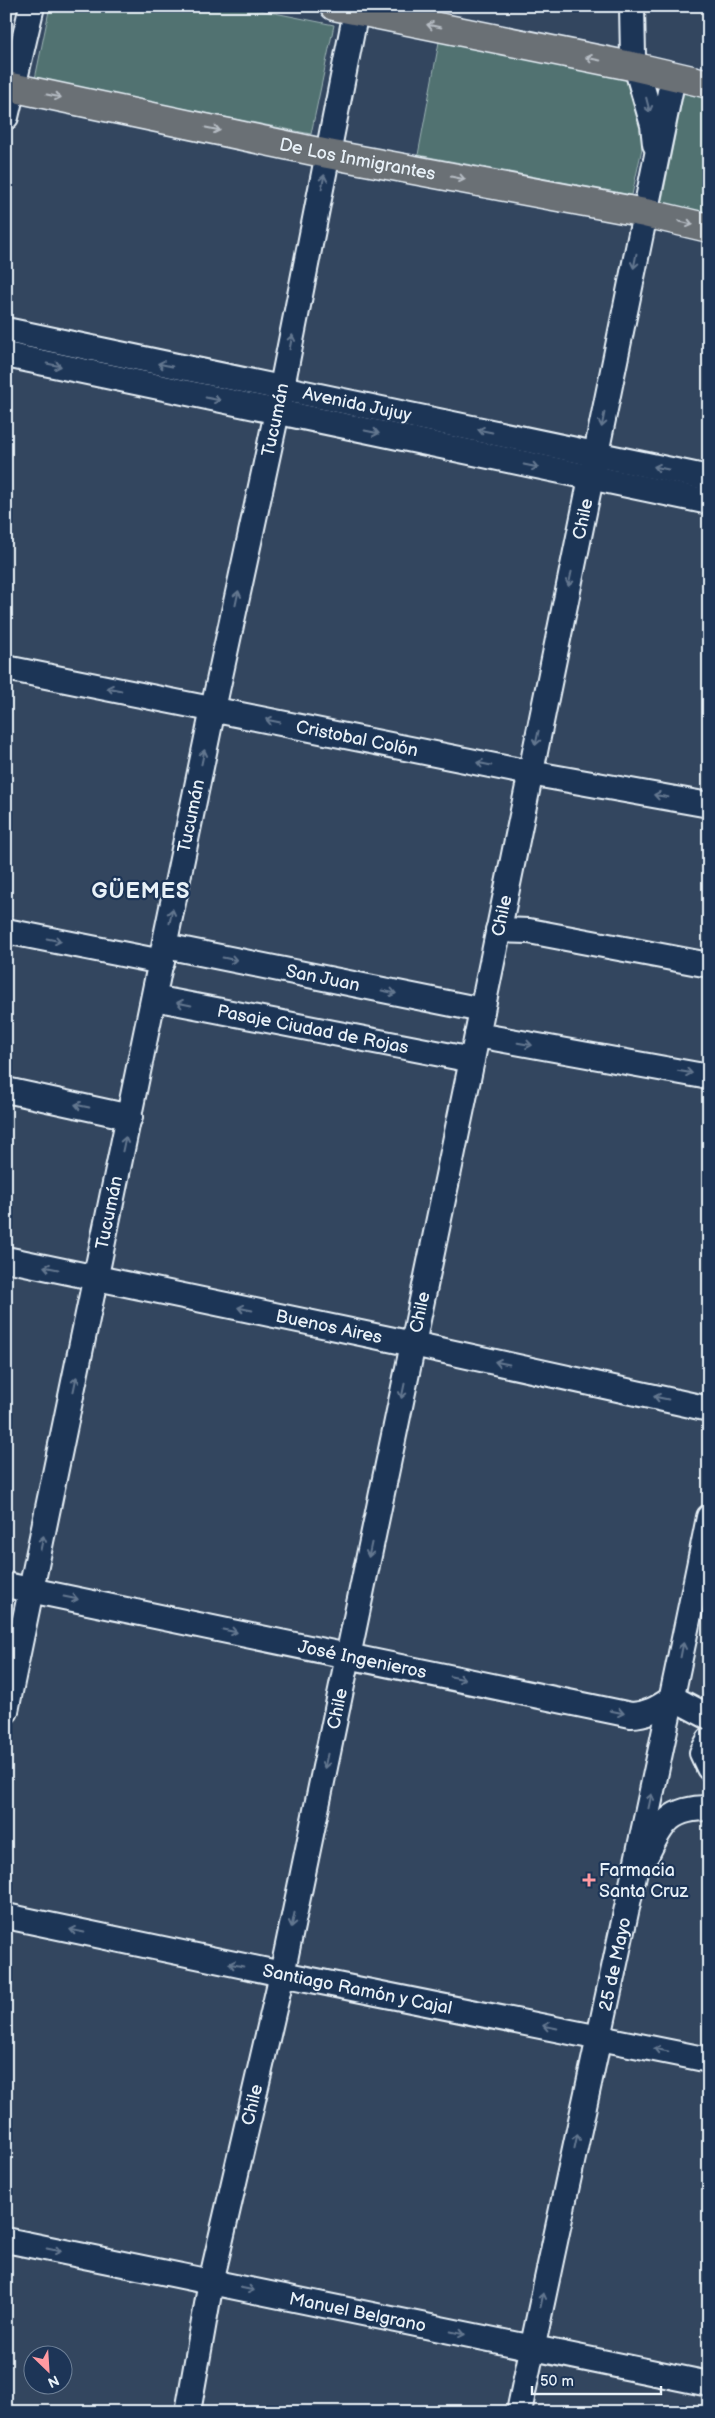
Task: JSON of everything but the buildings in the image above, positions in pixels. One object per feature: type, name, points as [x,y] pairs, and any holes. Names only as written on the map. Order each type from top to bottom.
[{"type":"main road","points":[[345,8],[636,67],[709,84]]},
{"type":"main road","name":"De Los Inmigrantes","points":[[9,87],[328,154],[645,213],[709,228]]},
{"type":"street","points":[[6,117],[9,87],[32,6]]},
{"type":"street","points":[[632,6],[632,46],[652,125],[657,158]]},
{"type":"street","name":"Tucumán","points":[[6,1711],[213,709],[279,401],[328,154],[345,8]]},
{"type":"street","name":"Chile","points":[[188,2412],[211,2282],[282,1974],[472,1060],[673,77]]},
{"type":"street","name":"Avenida Jujuy","points":[[6,330],[279,401],[591,478],[709,502]]},
{"type":"street","name":"Avenida Jujuy","points":[[6,355],[596,454],[709,478]]},
{"type":"street","name":"Cristobal Colón","points":[[6,668],[530,773],[709,805]]},
{"type":"street","points":[[498,930],[529,931],[709,965]]},
{"type":"street","name":"San Juan","points":[[6,931],[163,954],[482,1010]]},
{"type":"street","name":"Pasaje Ciudad de Rojas","points":[[154,998],[472,1060]]},
{"type":"street","points":[[477,1035],[709,1077]]},
{"type":"street","points":[[6,1090],[130,1116]]},
{"type":"street","name":"Buenos Aires","points":[[6,1259],[413,1344],[709,1409]]},
{"type":"street","name":"25 de Mayo","points":[[519,2412],[598,2036],[633,1884],[709,1517]]},
{"type":"street","name":"José Ingenieros","points":[[6,1585],[631,1715],[642,1715],[654,1710],[672,1698]]},
{"type":"street","points":[[672,1698],[709,1717]]},
{"type":"street","points":[[709,1740],[702,1753],[709,1768]]},
{"type":"street","points":[[633,1884],[659,1828],[671,1816],[686,1809],[709,1808]]},
{"type":"street","name":"Santiago Ramón y Cajal","points":[[6,1916],[709,2060]]},
{"type":"street","name":"Manuel Belgrano","points":[[6,2240],[709,2384]]},
{"type":"green space","points":[[50,6],[240,6],[334,25],[311,134],[35,79]]},
{"type":"green space","points":[[439,42],[631,77],[644,139],[632,195],[418,155]]},
{"type":"green space","points":[[684,91],[709,94],[709,222],[660,210]]},
{"type":"place","name":"Farmacia Santa Cruz","points":[[589,1880]]},
{"type":"district","name":"GÜEMES","points":[[141,890]]}]
